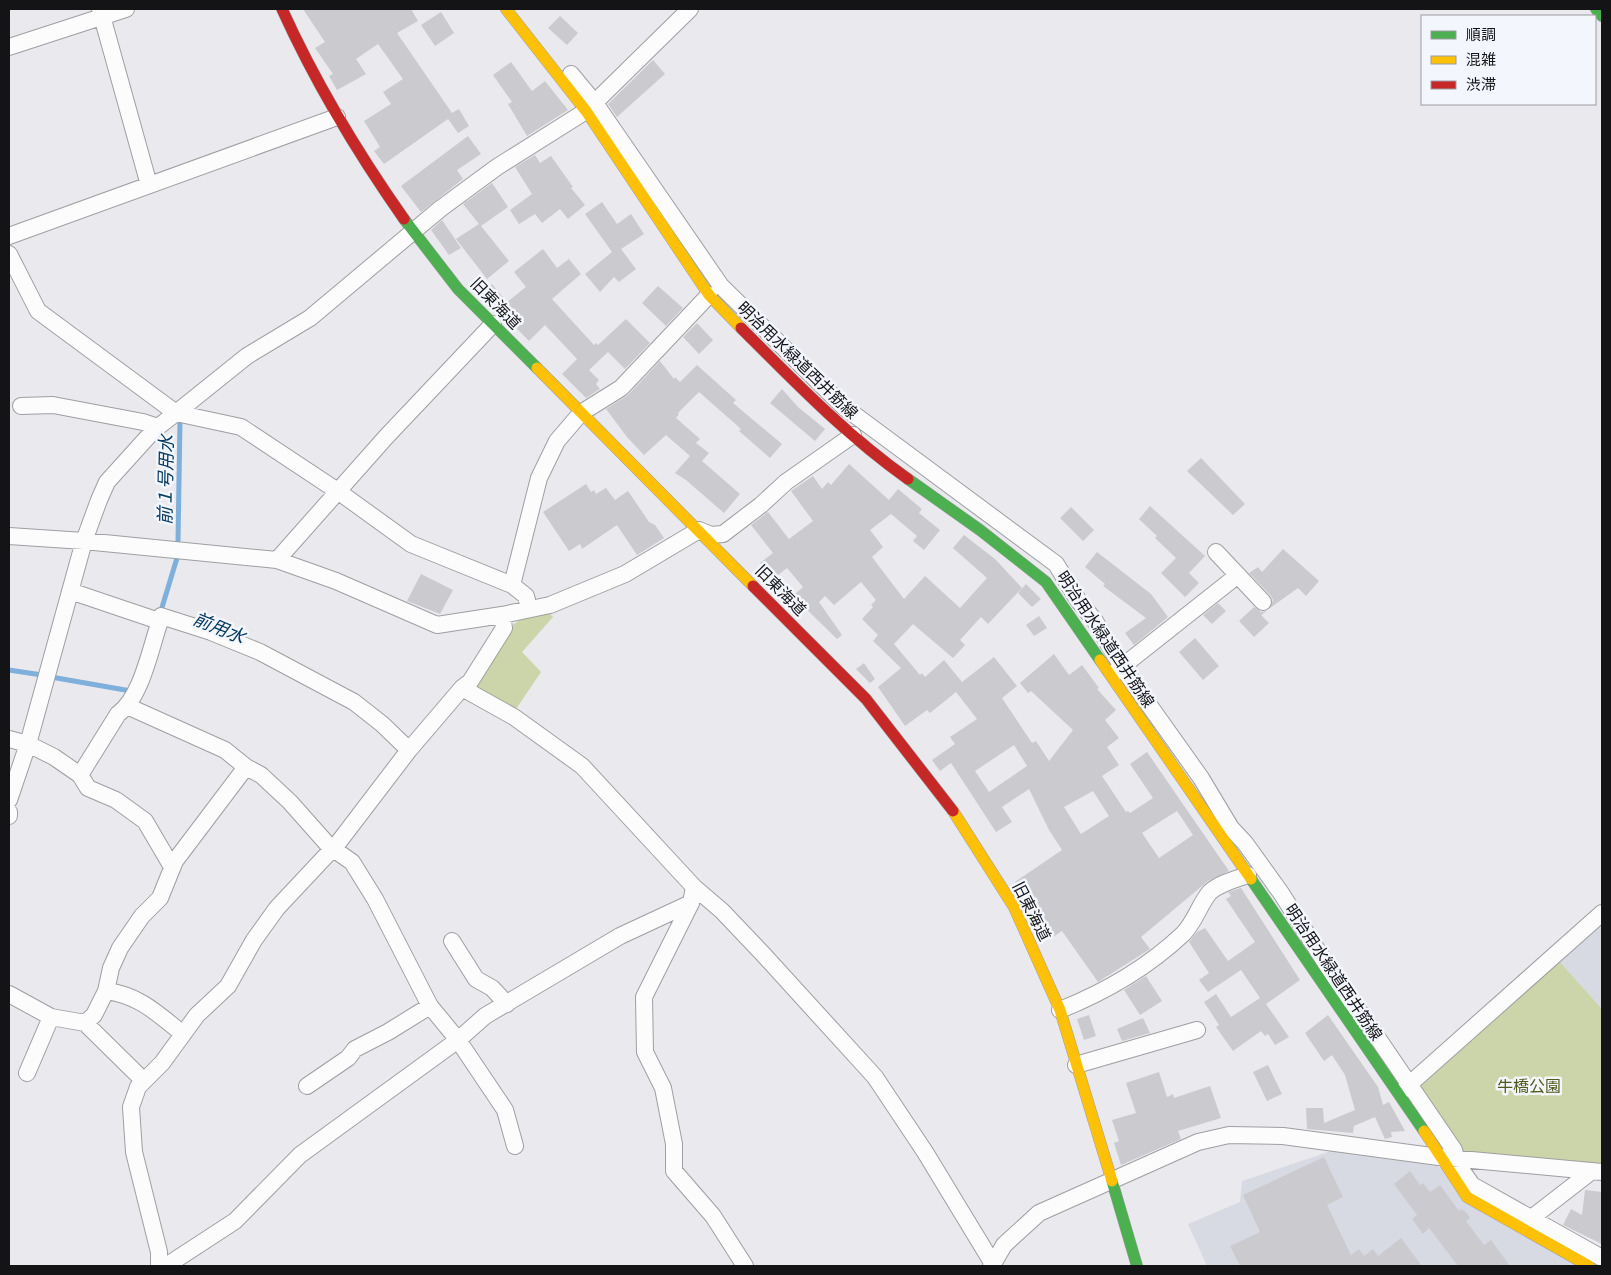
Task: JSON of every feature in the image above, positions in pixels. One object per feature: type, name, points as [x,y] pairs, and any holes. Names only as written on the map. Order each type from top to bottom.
[{"type":"street","points":[[9,47],[101,13],[126,9]]},
{"type":"street","name":"旧東海道","points":[[282,9],[304,56],[337,117],[413,232],[458,289],[866,699],[943,796],[1014,907],[1060,1010],[1137,1266]]},
{"type":"street","points":[[506,9],[591,107],[709,295],[809,396],[870,452],[980,530],[1046,582],[1116,671],[1248,875],[1404,1088],[1439,1156],[1467,1197],[1526,1222],[1589,1266]]},
{"type":"street","name":"明治用水緑道西井筋線","points":[[521,9],[721,286],[844,407],[1056,564],[1066,566],[1078,600],[1095,621],[1116,671],[1201,778],[1231,828],[1245,843],[1281,893],[1351,1003],[1362,1015],[1404,1088],[1454,1150],[1458,1165],[1472,1184],[1526,1222],[1602,1258]]},
{"type":"street","points":[[9,800],[28,744],[84,541],[107,482],[158,426],[247,356],[310,318],[413,232],[497,167],[591,107],[690,9]]},
{"type":"street","points":[[1596,9],[1602,16]]},
{"type":"street","points":[[101,13],[149,184]]},
{"type":"street","points":[[9,236],[337,117]]},
{"type":"street","points":[[9,254],[38,311],[176,413],[241,427],[339,492],[411,544],[512,585],[526,596],[529,608]]},
{"type":"street","points":[[512,585],[539,478],[557,441],[581,413],[621,388],[709,295]]},
{"type":"street","points":[[277,560],[386,437],[493,324]]},
{"type":"street","points":[[21,406],[54,405],[158,426]]},
{"type":"street","points":[[9,536],[84,541],[277,560],[336,581],[437,625],[550,605],[625,574],[699,530],[711,535],[723,534],[761,505],[786,482],[840,446],[853,435]]},
{"type":"street","points":[[1216,552],[1263,602]]},
{"type":"street","points":[[1046,582],[1066,566]]},
{"type":"street","points":[[1116,671],[1238,575]]},
{"type":"street","points":[[70,591],[157,619],[211,632],[260,652],[354,702],[382,724],[409,750]]},
{"type":"street","points":[[159,1266],[159,1252],[134,1152],[131,1107],[138,1087],[162,1063],[197,1015],[228,986],[254,940],[277,908],[333,848],[409,750],[462,688],[470,682],[504,628],[502,615]]},
{"type":"street","points":[[80,775],[118,714],[127,706],[134,694],[157,619]]},
{"type":"street","points":[[462,688],[514,717],[582,766],[693,895],[722,911],[762,952],[875,1077],[925,1152],[992,1265],[1004,1245],[1039,1213],[1198,1142],[1229,1135],[1282,1136],[1439,1156],[1597,1171]]},
{"type":"street","points":[[127,706],[182,729],[225,750],[246,767],[261,775],[290,802],[333,848],[352,862],[375,900],[430,1006],[458,1040],[505,1110],[514,1146]]},
{"type":"street","points":[[9,739],[28,744],[54,757],[80,775],[88,788],[116,800],[145,821],[172,867]]},
{"type":"street","points":[[85,1023],[94,1015],[106,991],[111,968],[120,948],[142,916],[160,898],[172,867],[246,767]]},
{"type":"street","points":[[1060,1010],[1089,998],[1150,962],[1185,932],[1210,893],[1225,883],[1248,875]]},
{"type":"street","points":[[166,1266],[235,1220],[300,1155],[458,1040],[485,1016],[693,895]]},
{"type":"street","points":[[693,895],[644,998],[645,1052],[663,1088],[674,1144],[674,1171],[714,1216],[745,1266]]},
{"type":"street","points":[[1404,1088],[1602,913]]},
{"type":"street","points":[[452,941],[476,979],[492,988],[506,1004]]},
{"type":"street","points":[[106,991],[125,993],[147,1006],[183,1034]]},
{"type":"street","points":[[9,994],[51,1017],[85,1023],[144,1081]]},
{"type":"street","points":[[307,1086],[348,1058],[355,1049],[388,1032],[430,1006]]},
{"type":"street","points":[[27,1073],[51,1017]]},
{"type":"street","points":[[1076,1065],[1197,1030]]},
{"type":"street","points":[[1526,1222],[1597,1171]]},
{"type":"shaded area","points":[[1602,924],[1602,1009],[1559,961]]},
{"type":"shaded area","points":[[1331,1151],[1432,1162],[1578,1266],[1207,1266],[1188,1224],[1240,1202],[1242,1181]]},
{"type":"green space","points":[[549,613],[553,617],[522,652],[541,672],[514,712],[481,694],[477,686],[514,624],[523,618]]},
{"type":"green space","name":"牛橋公園","points":[[1559,961],[1602,1009],[1602,1164],[1463,1152],[1420,1087]]},
{"type":"building","points":[[303,9],[411,9],[418,21],[397,33],[452,113],[459,109],[469,126],[458,133],[448,119],[384,164],[374,151],[380,147],[364,121],[391,104],[383,92],[403,79],[378,44],[356,59],[366,74],[337,90],[329,76],[333,74],[315,48],[325,42]]},
{"type":"building","points":[[441,12],[454,33],[435,46],[421,25]]},
{"type":"building","points":[[560,16],[578,33],[567,45],[548,28]]},
{"type":"building","points":[[653,60],[665,74],[617,117],[608,104]]},
{"type":"building","points":[[511,62],[532,91],[545,81],[568,110],[527,136],[508,104],[512,102],[493,75]]},
{"type":"building","points":[[468,136],[481,154],[457,170],[463,179],[421,212],[401,186]]},
{"type":"building","points":[[535,155],[540,163],[551,156],[573,187],[571,188],[585,205],[568,219],[560,209],[542,223],[535,214],[519,224],[510,210],[532,194],[515,167]]},
{"type":"building","points":[[492,183],[508,207],[481,226],[509,261],[487,279],[456,239],[479,224],[463,204]]},
{"type":"building","points":[[602,202],[617,224],[631,214],[644,234],[621,249],[636,269],[619,282],[614,277],[600,292],[585,274],[612,252],[585,214]]},
{"type":"building","points":[[442,220],[461,248],[449,255],[431,230]]},
{"type":"building","points":[[543,249],[557,268],[569,259],[581,274],[552,299],[594,345],[596,343],[598,345],[626,319],[650,343],[625,369],[608,352],[589,370],[599,380],[596,384],[600,389],[586,398],[562,374],[577,359],[545,325],[529,341],[482,293],[492,284],[507,302],[526,287],[514,272]]},
{"type":"building","points":[[658,286],[683,308],[666,326],[642,303]]},
{"type":"building","points":[[697,323],[713,340],[699,354],[683,337]]},
{"type":"building","points":[[660,361],[674,379],[675,377],[680,382],[697,365],[736,400],[733,403],[782,444],[770,458],[699,392],[678,413],[676,418],[700,439],[696,443],[709,453],[702,461],[740,494],[724,513],[686,480],[675,473],[690,456],[666,435],[644,455],[627,437],[606,409],[628,395]]},
{"type":"building","points":[[782,389],[798,407],[825,429],[815,441],[770,403]]},
{"type":"building","points":[[1201,458],[1245,504],[1233,515],[1187,471]]},
{"type":"building","points":[[849,464],[889,500],[898,489],[922,509],[919,513],[940,530],[924,550],[913,541],[917,536],[891,514],[870,530],[883,547],[872,557],[904,599],[925,576],[960,608],[987,578],[953,548],[964,535],[995,559],[1022,588],[988,624],[981,617],[960,640],[965,645],[953,658],[913,624],[894,644],[920,675],[922,673],[925,677],[944,660],[962,682],[994,657],[1017,686],[1002,698],[1032,743],[1036,741],[1049,761],[1073,730],[1031,691],[1028,693],[1020,683],[1054,654],[1069,675],[1082,665],[1099,688],[1097,689],[1116,710],[1105,720],[1119,738],[1107,747],[1119,765],[1102,776],[1126,812],[1130,813],[1153,798],[1130,764],[1147,752],[1229,871],[1208,881],[1141,937],[1150,949],[1098,982],[1062,931],[1050,939],[1041,927],[1044,926],[1015,882],[1062,850],[1049,830],[1029,789],[1002,807],[1012,822],[996,832],[951,763],[940,771],[932,760],[955,744],[950,737],[977,719],[956,692],[930,713],[927,710],[905,726],[878,687],[901,668],[873,641],[878,635],[862,619],[873,607],[871,605],[876,600],[861,582],[834,605],[825,596],[819,602],[842,635],[837,639],[793,596],[803,587],[787,568],[773,579],[760,563],[773,553],[751,525],[768,512],[789,539],[813,521],[791,491],[813,476],[822,489],[828,482],[831,485]],"holes":[[[1014,745],[1027,766],[989,792],[975,771]],[[1093,791],[1109,816],[1081,834],[1064,807]],[[1177,811],[1193,835],[1159,858],[1142,833]]]},
{"type":"building","points":[[586,484],[591,492],[594,490],[596,494],[606,488],[615,500],[628,491],[649,522],[655,525],[664,538],[637,555],[617,525],[582,549],[580,544],[569,551],[543,512]]},
{"type":"building","points":[[1150,506],[1205,556],[1189,573],[1199,583],[1185,597],[1161,573],[1176,558],[1139,519]]},
{"type":"building","points":[[1071,507],[1094,530],[1083,541],[1060,518]]},
{"type":"building","points":[[1283,549],[1319,581],[1306,596],[1298,588],[1270,608],[1273,600],[1271,596],[1249,573],[1258,567],[1262,572]]},
{"type":"building","points":[[1097,552],[1151,594],[1168,617],[1134,645],[1125,633],[1146,618],[1103,586],[1105,584],[1085,567]]},
{"type":"building","points":[[421,574],[453,590],[440,614],[407,601]]},
{"type":"building","points":[[1026,584],[1041,599],[1032,607],[1018,593]]},
{"type":"building","points":[[1218,603],[1226,611],[1212,624],[1203,615]]},
{"type":"building","points":[[1254,607],[1261,612],[1267,611],[1261,615],[1269,623],[1254,637],[1239,621]]},
{"type":"building","points":[[1039,616],[1047,628],[1034,636],[1026,625]]},
{"type":"building","points":[[1195,638],[1219,666],[1203,680],[1179,652]]},
{"type":"building","points":[[864,663],[875,679],[870,683],[856,669]]},
{"type":"building","points":[[1241,888],[1300,980],[1266,1004],[1289,1037],[1275,1045],[1268,1034],[1265,1036],[1261,1031],[1233,1051],[1216,1027],[1219,1025],[1204,1002],[1216,994],[1231,1017],[1260,998],[1241,970],[1208,992],[1199,980],[1209,973],[1189,942],[1197,932],[1205,928],[1228,961],[1255,942],[1226,899],[1231,896],[1228,892]]},
{"type":"building","points":[[1146,976],[1162,1001],[1140,1015],[1124,990]]},
{"type":"building","points":[[1089,1015],[1096,1036],[1084,1040],[1077,1019]]},
{"type":"building","points":[[1328,1015],[1378,1087],[1383,1105],[1389,1102],[1405,1131],[1391,1132],[1392,1137],[1385,1139],[1375,1117],[1354,1126],[1353,1133],[1307,1129],[1306,1108],[1323,1108],[1324,1123],[1355,1110],[1345,1075],[1332,1055],[1324,1061],[1305,1033]]},
{"type":"building","points":[[1143,1018],[1150,1033],[1122,1041],[1117,1029]]},
{"type":"building","points":[[1268,1065],[1282,1094],[1267,1101],[1253,1072]]},
{"type":"building","points":[[1159,1072],[1167,1097],[1173,1094],[1174,1098],[1210,1086],[1221,1118],[1178,1131],[1181,1139],[1121,1165],[1114,1143],[1119,1141],[1112,1120],[1136,1113],[1126,1083]]},
{"type":"building","points":[[1324,1157],[1343,1197],[1327,1205],[1351,1255],[1359,1249],[1364,1256],[1373,1249],[1378,1256],[1401,1238],[1422,1266],[1240,1266],[1230,1246],[1260,1232],[1243,1195]]},
{"type":"building","points":[[1410,1171],[1420,1185],[1423,1183],[1430,1192],[1440,1185],[1459,1211],[1461,1209],[1466,1212],[1470,1218],[1466,1221],[1484,1245],[1491,1240],[1510,1266],[1458,1266],[1429,1228],[1423,1234],[1412,1219],[1417,1215],[1394,1184]]},
{"type":"building","points":[[1585,1190],[1602,1192],[1602,1244],[1563,1225],[1571,1209],[1582,1215]]},
{"type":"waterway","name":"前１号用水","points":[[178,541],[180,420]]},
{"type":"waterway","name":"前１号用水","points":[[160,614],[177,558]]},
{"type":"waterway","name":"前用水","points":[[9,670],[42,675]]},
{"type":"waterway","name":"前用水","points":[[51,677],[131,691],[131,689]]},
{"type":"traffic: fast","points":[[1596,9],[1602,16]]},
{"type":"traffic: fast","points":[[404,219],[458,289],[537,368]]},
{"type":"traffic: fast","points":[[908,479],[980,530],[1046,582],[1100,660]]},
{"type":"traffic: fast","points":[[1251,879],[1424,1131]]},
{"type":"traffic: fast","points":[[1112,1181],[1137,1266]]},
{"type":"traffic: slow","points":[[506,9],[586,111],[709,295],[741,328]]},
{"type":"traffic: slow","points":[[537,368],[753,586]]},
{"type":"traffic: slow","points":[[1100,660],[1251,879]]},
{"type":"traffic: slow","points":[[953,811],[1014,907],[1060,1010],[1112,1181]]},
{"type":"traffic: slow","points":[[1424,1131],[1467,1197],[1589,1266]]},
{"type":"traffic: jam","points":[[282,9],[338,117],[404,219]]},
{"type":"traffic: jam","points":[[741,328],[842,426],[908,479]]},
{"type":"traffic: jam","points":[[753,586],[866,699],[953,811]]}]
